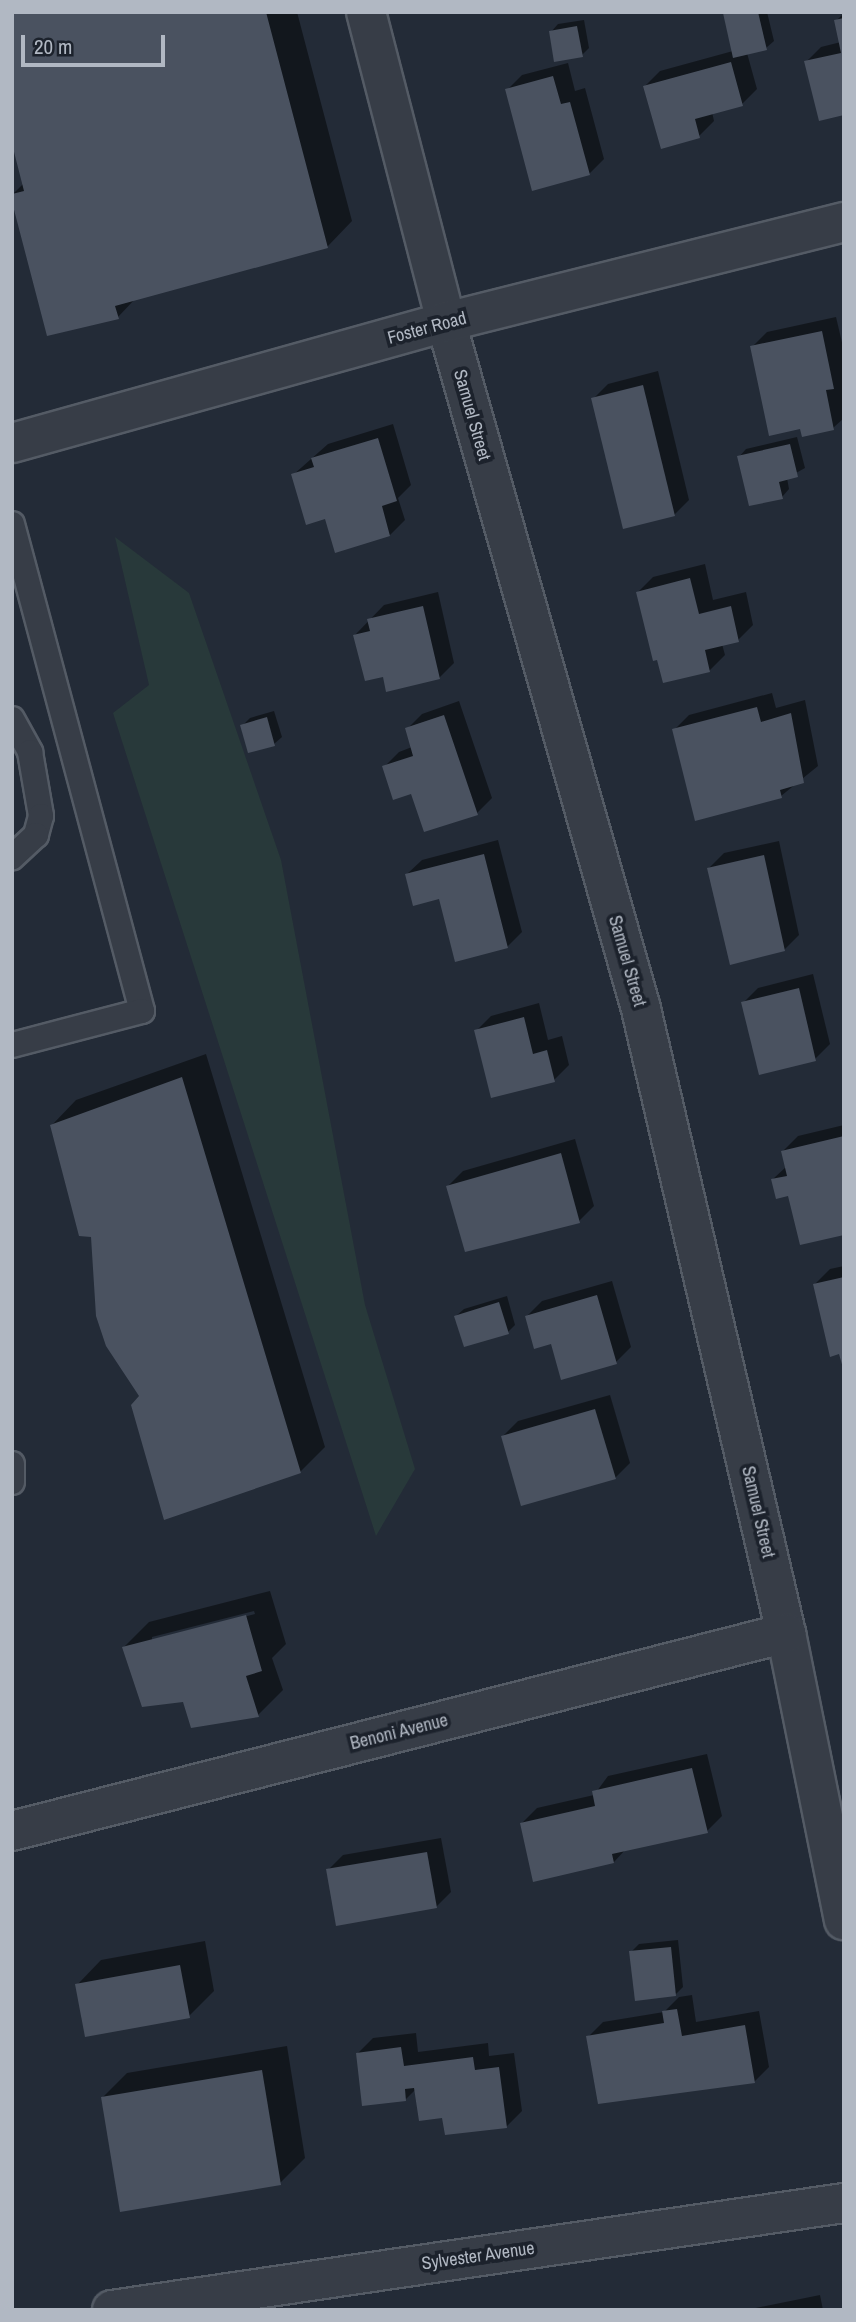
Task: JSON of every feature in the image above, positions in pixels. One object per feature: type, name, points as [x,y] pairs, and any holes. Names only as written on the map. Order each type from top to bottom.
[{"type":"street","name":"Samuel Street","points":[[366,12],[446,322],[641,1009],[786,1633],[844,1920]]},
{"type":"street","name":"Foster Road","points":[[12,443],[446,322],[844,222]]},
{"type":"street","name":"Benoni Avenue","points":[[12,1831],[786,1633]]},
{"type":"street","name":"Sylvester Avenue","points":[[112,2310],[844,2203]]},
{"type":"lane","points":[[12,524],[20,587],[142,1011],[12,1045]]},
{"type":"lane","points":[[12,719],[30,751],[41,816],[36,835],[12,857]]},
{"type":"lane","points":[[12,1464],[12,1482]]},
{"type":"shaded area","points":[[115,537],[189,593],[281,860],[365,1305],[415,1469],[376,1536],[113,713],[149,685]]},
{"type":"building","points":[[12,12],[266,12],[328,248],[115,306],[119,319],[47,336],[12,202],[12,194],[24,191],[12,144]]},
{"type":"building","points":[[758,12],[767,50],[733,58],[723,13]]},
{"type":"building","points":[[844,18],[844,115],[819,121],[804,61],[841,53],[834,20]]},
{"type":"building","points":[[577,26],[583,57],[554,62],[549,31]]},
{"type":"building","points":[[731,62],[743,106],[695,119],[700,138],[661,149],[643,86]]},
{"type":"building","points":[[553,76],[561,104],[570,102],[590,175],[532,191],[505,89]]},
{"type":"building","points":[[822,331],[834,389],[826,390],[834,430],[802,437],[800,429],[769,436],[750,346]]},
{"type":"building","points":[[643,385],[675,516],[623,529],[591,398]]},
{"type":"building","points":[[378,438],[397,501],[382,506],[390,536],[335,553],[325,519],[306,525],[291,474],[314,467],[311,458]]},
{"type":"building","points":[[790,444],[798,477],[779,482],[783,499],[749,506],[737,456]]},
{"type":"building","points":[[690,578],[699,614],[731,606],[739,642],[705,650],[710,672],[663,683],[657,660],[653,661],[636,592]]},
{"type":"building","points":[[423,606],[440,679],[386,692],[383,677],[365,681],[353,635],[370,631],[367,619]]},
{"type":"building","points":[[757,707],[761,722],[791,713],[804,783],[780,790],[782,798],[695,821],[672,729]]},
{"type":"building","points":[[444,715],[478,815],[424,832],[411,794],[393,800],[382,766],[413,756],[405,728]]},
{"type":"building","points":[[267,717],[275,746],[248,753],[240,725]]},
{"type":"building","points":[[484,854],[508,948],[455,962],[439,899],[413,906],[405,874]]},
{"type":"building","points":[[764,855],[785,951],[730,965],[707,868]]},
{"type":"building","points":[[799,988],[816,1061],[759,1075],[741,1002]]},
{"type":"building","points":[[524,1017],[533,1054],[547,1050],[555,1082],[491,1098],[474,1030]]},
{"type":"building","points":[[182,1077],[301,1473],[164,1520],[131,1405],[139,1396],[106,1346],[96,1316],[91,1237],[79,1236],[50,1125]]},
{"type":"building","points":[[844,1136],[844,1235],[800,1245],[788,1196],[776,1199],[771,1179],[787,1176],[781,1151]]},
{"type":"building","points":[[561,1153],[580,1223],[465,1252],[446,1186]]},
{"type":"building","points":[[844,1277],[843,1368],[839,1354],[830,1357],[813,1284]]},
{"type":"building","points":[[597,1295],[617,1364],[561,1380],[551,1344],[534,1349],[525,1316]]},
{"type":"building","points":[[499,1302],[509,1334],[464,1347],[454,1316]]},
{"type":"building","points":[[595,1409],[616,1479],[521,1506],[501,1436]]},
{"type":"building","points":[[246,1615],[262,1671],[246,1676],[259,1717],[191,1728],[183,1702],[142,1707],[122,1647]]},
{"type":"building","points":[[692,1768],[708,1833],[612,1854],[614,1863],[533,1882],[520,1823],[595,1806],[592,1791]]},
{"type":"building","points":[[427,1852],[437,1908],[336,1926],[326,1869]]},
{"type":"building","points":[[671,1947],[676,1996],[635,2001],[629,1951]]},
{"type":"building","points":[[180,1965],[190,2018],[85,2037],[75,1984]]},
{"type":"building","points":[[677,2009],[682,2036],[745,2025],[755,2083],[598,2104],[586,2036],[664,2023],[662,2011]]},
{"type":"building","points":[[401,2047],[404,2066],[473,2057],[475,2070],[499,2067],[507,2128],[445,2135],[442,2118],[419,2121],[414,2088],[405,2089],[406,2101],[362,2106],[356,2053]]},
{"type":"building","points":[[262,2070],[281,2185],[120,2212],[101,2097]]}]
